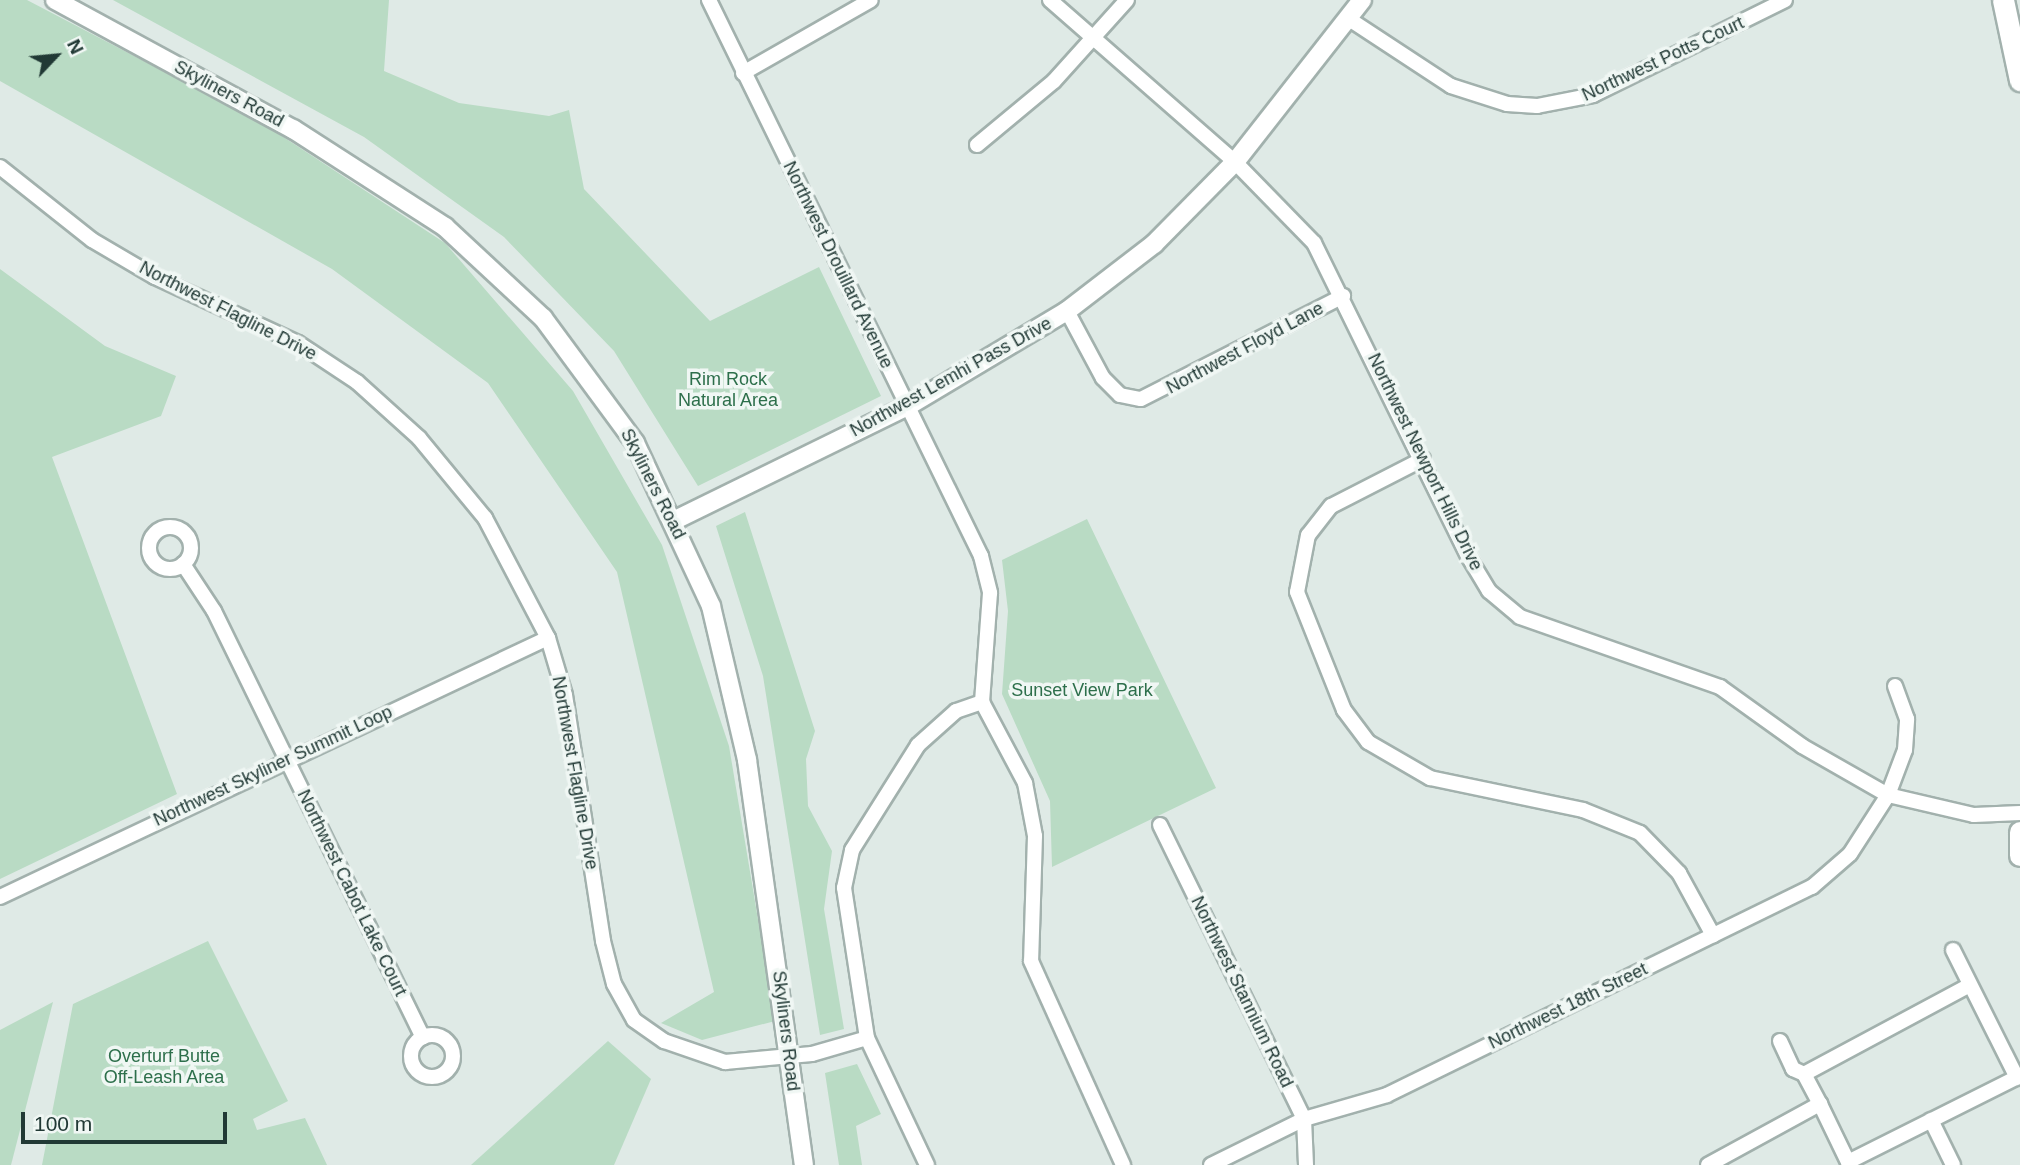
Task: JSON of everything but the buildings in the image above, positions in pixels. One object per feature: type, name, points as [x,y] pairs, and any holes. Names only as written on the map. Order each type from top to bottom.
[{"type":"main road","points":[[2003,0],[2020,80]]},
{"type":"main road","points":[[2020,832],[2020,855]]},
{"type":"street","name":"Skyliners Road","points":[[55,0],[293,129],[444,227],[569,351],[635,443],[711,606],[747,760],[804,1165]]},
{"type":"street","name":"Northwest Drouillard Avenue","points":[[709,0],[986,571],[982,702],[1025,783],[1030,808],[1035,836],[1027,932],[1036,980],[1123,1165]]},
{"type":"street","points":[[743,73],[871,0]]},
{"type":"street","name":"Northwest Newport Hills Drive","points":[[1050,0],[1235,162],[1314,243],[1489,591],[1520,617],[1720,687],[1834,767],[1888,795],[1974,815],[2020,813]]},
{"type":"street","points":[[977,145],[1093,39],[1127,0]]},
{"type":"street","name":"Northwest Lemhi Pass Drive","points":[[673,521],[908,406],[1067,311],[1154,244],[1235,162],[1362,0]]},
{"type":"street","name":"Northwest Potts Court","points":[[1349,19],[1451,86],[1507,104],[1536,106],[1593,95],[1786,0]]},
{"type":"street","name":"Northwest Flagline Drive","points":[[0,167],[92,240],[155,277],[299,343],[357,382],[419,438],[485,518],[548,638],[565,695],[603,940],[614,984],[634,1020],[699,1056],[750,1062],[867,1038]]},
{"type":"street","name":"Northwest Floyd Lane","points":[[1067,311],[1102,378],[1120,395],[1141,399],[1343,296]]},
{"type":"street","points":[[1423,459],[1331,506],[1308,536],[1297,592],[1343,710],[1368,742],[1430,778],[1583,810],[1640,833],[1679,873],[1713,935]]},
{"type":"street","name":"Northwest Cabot Lake Court","points":[[183,564],[214,611],[423,1037]]},
{"type":"street","name":"Northwest Skyliner Summit Loop","points":[[0,897],[286,758],[548,638]]},
{"type":"street","name":"Northwest 18th Street","points":[[1211,1165],[1304,1119],[1387,1095],[1812,887],[1850,854],[1888,795],[1905,750],[1907,719],[1895,686]]},
{"type":"street","points":[[927,1165],[867,1038],[844,888],[852,850],[918,745],[956,710],[982,702]]},
{"type":"street","name":"Northwest Stannium Road","points":[[1160,825],[1304,1119],[1306,1165]]},
{"type":"street","points":[[1780,1041],[1793,1069],[1804,1074],[1849,1164],[2019,1077],[1953,950]]},
{"type":"street","points":[[1804,1074],[1970,985]]},
{"type":"street","points":[[1708,1165],[1820,1104]]},
{"type":"street","points":[[1931,1120],[1953,1165]]},
{"type":"green space","points":[[0,0],[27,0],[262,123],[445,243],[573,391],[662,545],[729,746],[775,1021],[702,1040],[661,1023],[714,992],[617,572],[488,383],[332,269],[0,81]]},
{"type":"green space","name":"Rim Rock Natural Area","points":[[113,0],[389,0],[384,71],[459,103],[549,116],[569,110],[584,189],[710,321],[819,267],[881,396],[698,486],[614,351],[504,237],[364,137]]},
{"type":"green space","points":[[0,269],[105,346],[176,376],[161,416],[52,457],[177,794],[0,879]]},
{"type":"green space","points":[[745,512],[815,731],[806,759],[808,806],[832,851],[824,909],[844,1029],[820,1035],[763,676],[716,526]]},
{"type":"green space","name":"Sunset View Park","points":[[1087,519],[1216,788],[1052,867],[1050,801],[1002,694],[1008,611],[1002,560]]},
{"type":"green space","name":"Overturf Butte Off-Leash Area","points":[[208,941],[288,1101],[253,1119],[257,1130],[305,1118],[327,1165],[42,1165],[73,1004]]},
{"type":"green space","points":[[53,1002],[11,1165],[0,1165],[0,1030]]},
{"type":"green space","points":[[608,1041],[651,1079],[614,1165],[471,1165]]},
{"type":"green space","points":[[857,1064],[881,1114],[856,1126],[862,1165],[839,1165],[825,1073]]}]
